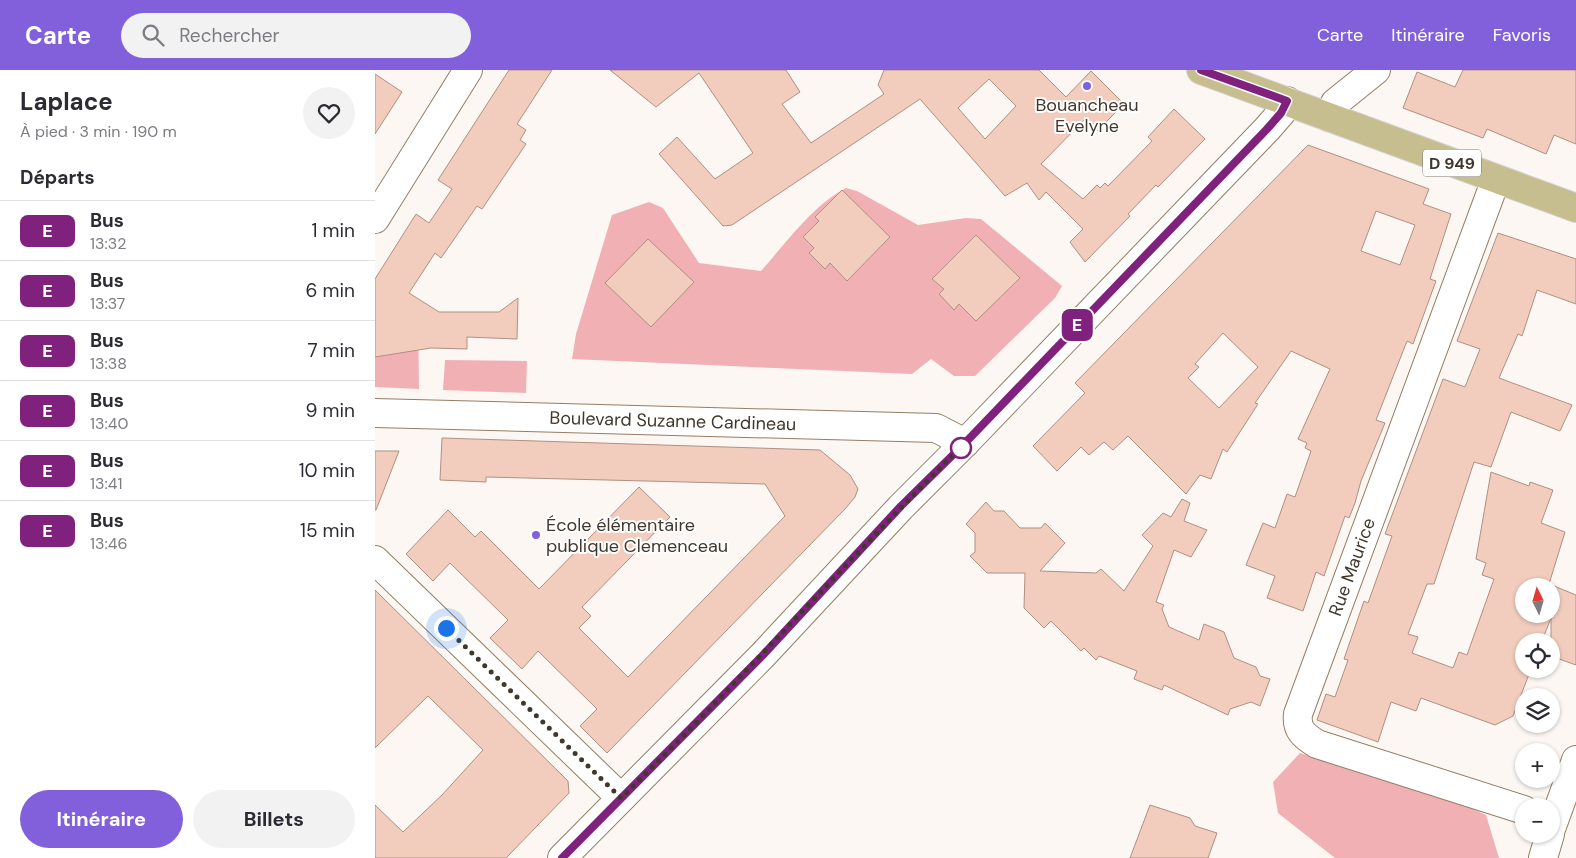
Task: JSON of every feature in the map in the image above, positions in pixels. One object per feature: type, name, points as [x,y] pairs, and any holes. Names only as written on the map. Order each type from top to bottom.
[{"type":"main road","name":"D 949","points":[[1201,70],[1576,208]]},
{"type":"street","points":[[375,219],[468,70]]},
{"type":"street","points":[[1329,117],[1335,103],[1377,70]]},
{"type":"street","points":[[562,858],[702,718],[901,506],[965,443],[1267,129],[1281,113],[1287,101]]},
{"type":"street","name":"Rue Maurice","points":[[1496,179],[1301,705],[1297,723],[1300,732],[1317,744],[1515,807]]},
{"type":"street","name":"Boulevard Suzanne Cardineau","points":[[375,413],[936,428],[965,443]]},
{"type":"street","points":[[375,560],[621,798]]},
{"type":"street","points":[[1560,804],[1576,760]]},
{"type":"street","points":[[1543,858],[1547,843]]},
{"type":"shaded area","points":[[846,188],[857,191],[918,225],[966,218],[981,219],[1062,286],[1055,298],[975,376],[954,376],[931,359],[912,374],[572,359],[576,334],[612,215],[649,202],[663,208],[699,263],[761,271],[811,214],[834,195]]},
{"type":"shaded area","points":[[375,284],[418,312],[419,389],[375,387]]},
{"type":"shaded area","points":[[445,360],[527,361],[526,393],[443,390]]},
{"type":"shaded area","points":[[1300,753],[1460,803],[1486,815],[1499,858],[1335,858],[1278,813],[1273,782]]},
{"type":"building","points":[[509,70],[552,70],[517,124],[526,130],[520,140],[526,144],[482,209],[477,206],[441,258],[435,253],[409,293],[439,312],[499,312],[518,298],[517,339],[467,337],[467,349],[431,348],[375,357],[375,279],[416,214],[429,223],[452,189],[438,180]]},
{"type":"building","points":[[610,70],[786,70],[800,92],[782,104],[811,143],[884,94],[878,85],[884,70],[1039,70],[1066,97],[1091,71],[1124,104],[1097,131],[1085,119],[1041,164],[1083,199],[1097,185],[1100,188],[1105,183],[1108,186],[1152,141],[1148,137],[1174,109],[1205,139],[1158,187],[1156,185],[1128,214],[1130,216],[1085,262],[1070,242],[1083,229],[1046,192],[1039,200],[1027,183],[1005,196],[920,99],[732,225],[723,226],[659,154],[677,137],[715,179],[753,153],[699,73],[656,107]],"holes":[[[989,79],[1016,106],[985,139],[958,108]]]},
{"type":"building","points":[[1463,70],[1576,70],[1576,144],[1554,135],[1546,154],[1487,129],[1483,138],[1403,108],[1417,72],[1455,87]]},
{"type":"building","points":[[375,74],[402,92],[375,134]]},
{"type":"building","points":[[1308,145],[1429,189],[1423,204],[1451,214],[1430,279],[1436,281],[1413,344],[1407,341],[1376,420],[1385,423],[1361,481],[1349,518],[1345,516],[1324,576],[1316,572],[1303,611],[1267,598],[1275,576],[1246,565],[1263,523],[1275,528],[1287,494],[1295,497],[1311,451],[1305,448],[1307,443],[1298,439],[1330,369],[1291,351],[1255,403],[1258,404],[1227,452],[1223,449],[1211,479],[1200,475],[1186,494],[1128,436],[1113,450],[1104,442],[1089,455],[1081,447],[1057,471],[1033,446],[1085,393],[1075,383]],"holes":[[[1376,211],[1415,225],[1400,265],[1361,251]],[[1223,333],[1258,367],[1219,408],[1188,378],[1199,367],[1195,364]]]},
{"type":"building","points":[[842,190],[890,237],[847,281],[830,263],[825,269],[809,253],[814,248],[803,237],[819,221],[815,217]]},
{"type":"building","points":[[1498,233],[1576,259],[1576,304],[1537,290],[1522,336],[1518,334],[1499,378],[1572,405],[1560,431],[1511,412],[1491,467],[1474,462],[1434,584],[1427,584],[1408,634],[1418,637],[1412,653],[1453,668],[1459,652],[1467,655],[1494,579],[1482,575],[1486,563],[1476,559],[1491,472],[1529,486],[1530,482],[1553,490],[1541,523],[1565,532],[1551,578],[1515,578],[1515,623],[1549,623],[1545,633],[1515,633],[1515,678],[1528,678],[1524,688],[1515,688],[1515,711],[1513,716],[1495,725],[1421,698],[1416,711],[1391,702],[1378,742],[1317,720],[1326,694],[1335,697],[1348,660],[1344,659],[1364,601],[1368,603],[1392,536],[1385,534],[1443,379],[1465,387],[1480,349],[1457,341]]},
{"type":"building","points":[[976,235],[1020,278],[976,321],[959,304],[954,310],[939,294],[944,289],[932,279]]},
{"type":"building","points":[[648,239],[694,282],[651,327],[605,283]]},
{"type":"building","points":[[442,438],[820,450],[850,475],[858,489],[855,497],[845,509],[607,753],[580,726],[597,709],[538,651],[522,669],[490,638],[508,620],[450,563],[433,581],[406,554],[448,510],[475,537],[481,531],[539,589],[639,487],[670,517],[582,607],[591,616],[579,628],[628,677],[785,516],[765,484],[486,477],[486,482],[440,480]]},
{"type":"building","points":[[375,451],[399,451],[376,510],[375,510]]},
{"type":"building","points":[[1182,499],[1190,503],[1184,521],[1207,530],[1191,557],[1174,550],[1156,602],[1164,605],[1162,609],[1169,627],[1199,640],[1204,624],[1224,632],[1234,658],[1256,667],[1260,676],[1270,679],[1260,706],[1251,702],[1230,709],[1228,715],[1164,685],[1162,690],[1134,679],[1137,671],[1099,656],[1096,660],[1084,648],[1081,651],[1051,621],[1044,628],[1024,608],[1025,573],[987,573],[970,556],[975,552],[975,533],[966,524],[986,502],[994,511],[1004,511],[1020,528],[1041,528],[1045,523],[1065,543],[1040,571],[1096,573],[1101,569],[1124,591],[1153,546],[1142,535],[1163,513],[1171,517]]},
{"type":"building","points":[[1560,588],[1576,595],[1576,665],[1560,659],[1560,633],[1551,633],[1551,623],[1560,623]]},
{"type":"building","points":[[375,590],[568,781],[569,793],[506,858],[375,858],[375,805],[403,832],[442,795],[483,750],[428,696],[375,748]]},
{"type":"building","points":[[1150,805],[1190,818],[1195,826],[1217,833],[1208,858],[1130,858]]},
{"type":"bus line","name":"E","points":[[562,858],[763,655],[901,506],[965,443],[1267,129],[1281,113],[1287,101],[1201,70]]},
{"type":"place","name":"Bouancheau Evelyne","points":[[1087,86]]},
{"type":"place","name":"École élémentaire publique Clemenceau","points":[[536,535]]},
{"type":"route","points":[[446,628],[621,798],[702,718],[901,506],[965,443],[961,448]]}]
